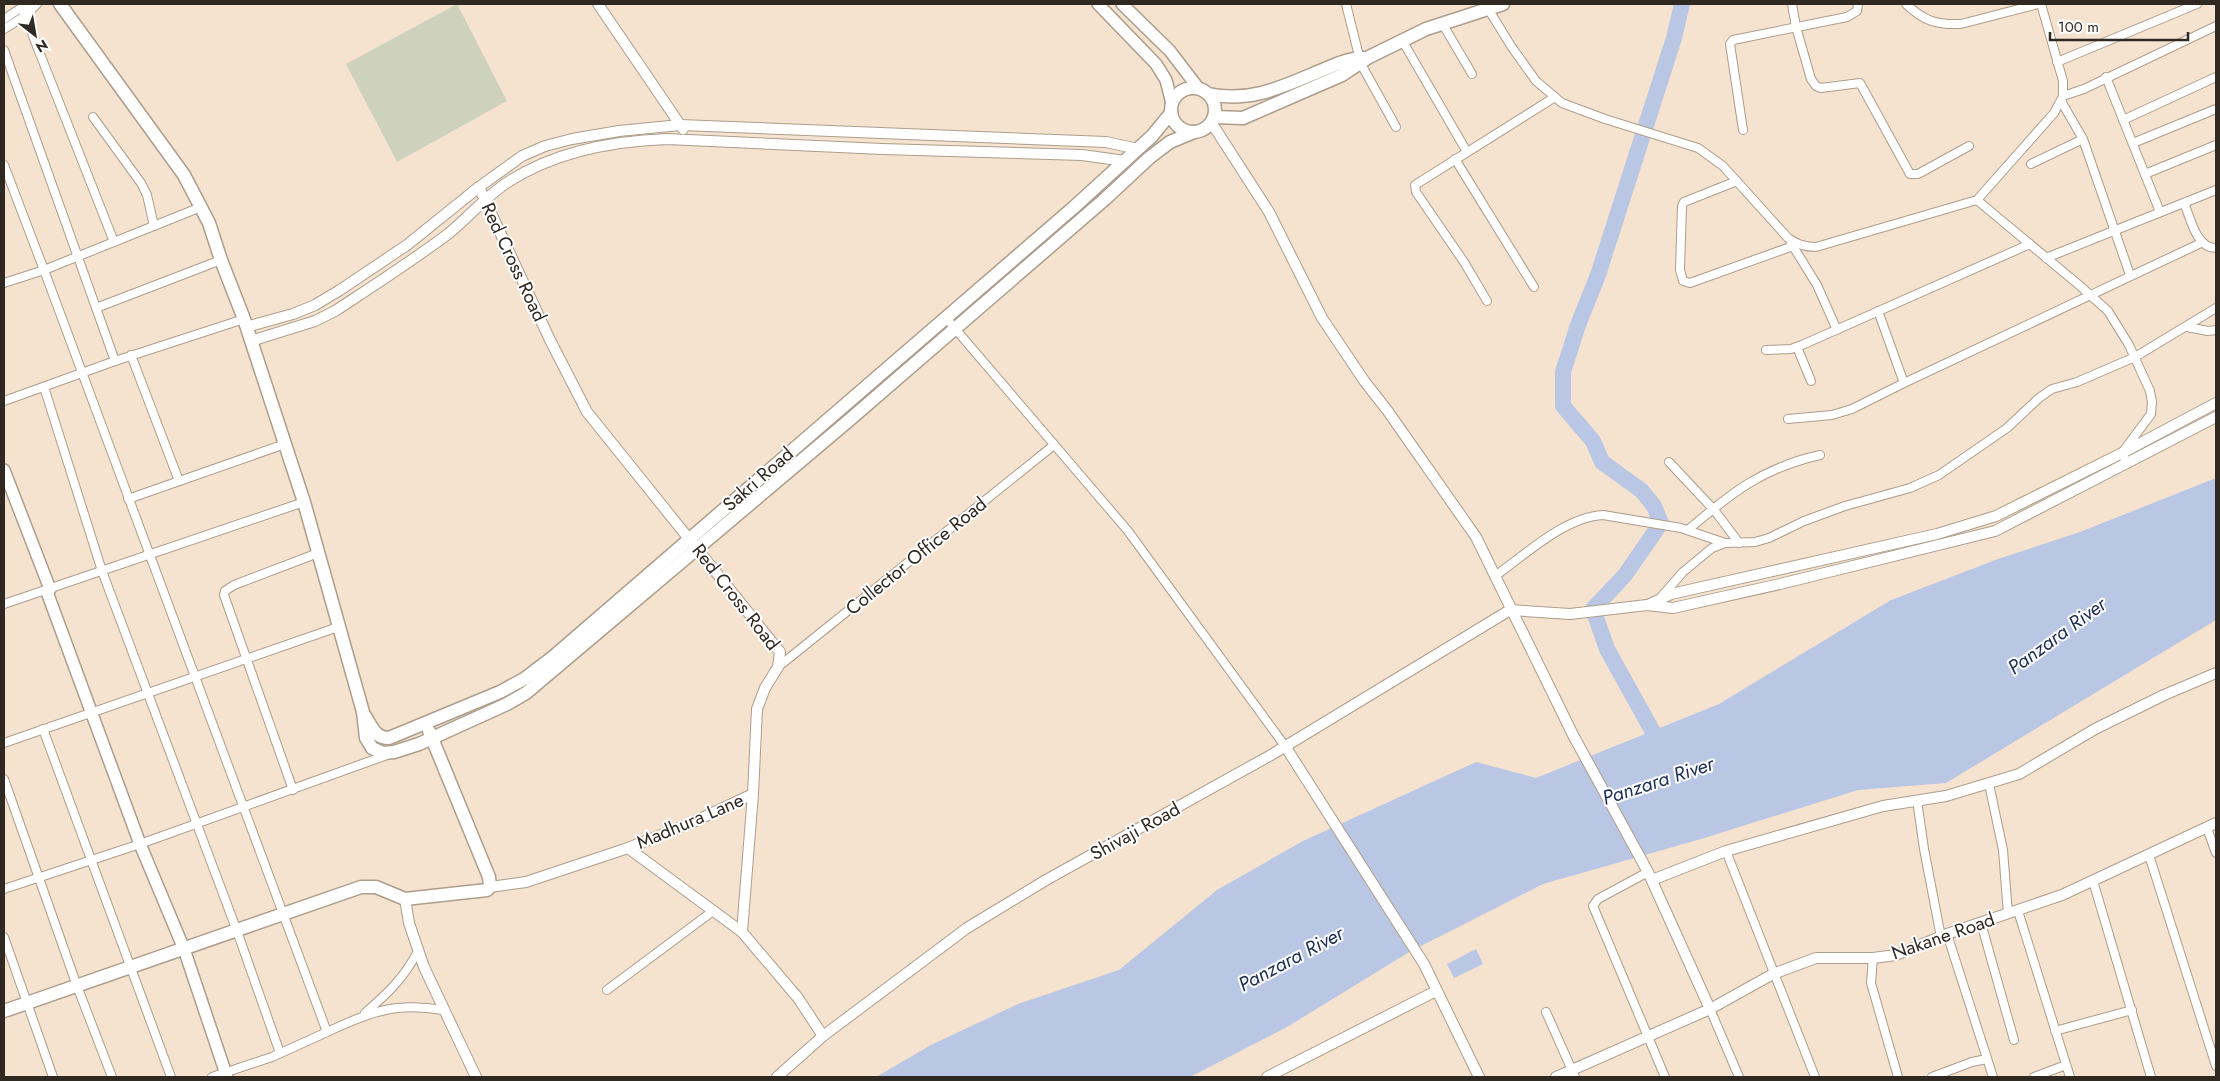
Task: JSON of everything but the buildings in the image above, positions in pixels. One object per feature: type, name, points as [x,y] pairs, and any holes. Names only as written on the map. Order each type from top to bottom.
[{"type":"main road","points":[[60,4],[184,175],[209,223],[220,260],[245,323],[304,502],[363,712],[366,738],[372,748],[383,753],[394,752],[432,738],[507,704],[526,692],[596,635],[694,543],[955,328],[1105,200],[1149,158],[1170,142],[1202,130],[1213,120],[1243,118],[1342,75],[1364,60],[1402,40],[1442,23],[1487,7],[1503,4]]},
{"type":"main road","points":[[1098,4],[1156,64],[1166,80],[1174,121],[1186,131],[1194,132]]},
{"type":"main road","points":[[1122,4],[1170,51],[1204,91],[1215,106],[1213,120]]},
{"type":"main road","points":[[1172,108],[1176,96],[1190,88],[1226,98],[1245,97],[1263,93],[1334,64],[1364,60]]},
{"type":"main road","name":"Sakri Road","points":[[363,712],[376,735],[381,738],[398,735],[474,704],[524,679],[694,543],[1125,161],[1152,136],[1172,108]]},
{"type":"main road","points":[[4,470],[50,588],[47,592],[140,844],[184,950],[226,1075]]},
{"type":"main road","points":[[4,1011],[361,887],[376,887],[405,898],[487,890],[490,887],[490,877],[426,723]]},
{"type":"street","points":[[4,18],[38,4]]},
{"type":"street","points":[[598,4],[691,140]]},
{"type":"street","points":[[1346,4],[1364,60],[1396,127]]},
{"type":"street","points":[[1792,4],[1796,27],[1811,79],[1816,86],[1821,88],[1860,83],[1910,174],[1918,174],[1969,146]]},
{"type":"street","points":[[1743,130],[1730,44],[1737,38],[1847,17],[1857,11],[1858,4]]},
{"type":"street","points":[[1788,238],[1798,245],[1816,247],[1977,200],[2054,113],[2062,98],[2063,81],[2040,4],[1961,24],[1948,24],[1935,23],[1919,16],[1906,4]]},
{"type":"street","points":[[2057,62],[2197,4]]},
{"type":"street","points":[[1487,7],[1511,46],[1536,81],[1562,103],[1605,119],[1698,148],[1723,166],[1788,238],[1817,284],[1836,330]]},
{"type":"street","points":[[4,29],[25,9]]},
{"type":"street","points":[[25,9],[114,242]]},
{"type":"street","points":[[1442,23],[1472,74]]},
{"type":"street","points":[[2062,98],[2216,26]]},
{"type":"street","points":[[1402,40],[1466,152]]},
{"type":"street","points":[[4,50],[115,361]]},
{"type":"street","points":[[2106,77],[2160,212]]},
{"type":"street","points":[[2123,120],[2216,77]]},
{"type":"street","points":[[1486,301],[1464,262],[1414,188],[1418,182],[1555,97]]},
{"type":"street","points":[[2062,98],[2083,139],[2130,275]]},
{"type":"street","points":[[2133,143],[2216,109]]},
{"type":"street","points":[[93,117],[141,183],[147,195],[154,226]]},
{"type":"street","points":[[1213,120],[1269,212],[1322,318],[1476,538],[1573,735],[1650,876],[1739,1077]]},
{"type":"street","points":[[4,401],[131,355],[245,323],[293,314],[315,305],[407,245],[479,187],[522,156],[545,146],[572,139],[619,131],[680,125],[1106,142],[1138,148]]},
{"type":"street","points":[[832,147],[834,131]]},
{"type":"street","points":[[2031,164],[2083,139]]},
{"type":"street","points":[[250,341],[315,320],[335,311],[448,234],[507,182],[557,158],[639,140],[691,140],[832,147],[1082,155],[1125,161]]},
{"type":"street","points":[[2145,174],[2216,145]]},
{"type":"street","points":[[1454,159],[1534,287]]},
{"type":"street","points":[[4,166],[327,1032]]},
{"type":"street","points":[[1737,181],[1684,202],[1680,270],[1683,281],[1690,283],[1793,246]]},
{"type":"street","name":"Red Cross Road","points":[[479,187],[550,340],[587,412],[778,648],[781,659],[757,709],[753,794],[742,932]]},
{"type":"street","points":[[2046,258],[2216,190]]},
{"type":"street","points":[[1977,200],[2108,311],[2135,357],[2150,391],[2151,414],[2122,453]]},
{"type":"street","points":[[2184,203],[2201,243],[2209,248],[2216,248]]},
{"type":"street","points":[[4,283],[44,270],[201,207]]},
{"type":"street","points":[[1788,419],[1832,415],[1852,409],[2090,294],[2201,243]]},
{"type":"street","points":[[1766,350],[1797,346],[2030,244]]},
{"type":"street","points":[[96,308],[220,260]]},
{"type":"street","points":[[1495,576],[1564,528],[1585,517],[1604,515],[1684,529],[1725,543],[1755,542],[1769,538],[1804,520],[1845,506],[1910,488],[1939,475],[2007,428],[2045,394],[2135,357],[2188,327],[2216,308]]},
{"type":"street","points":[[1878,311],[1904,383]]},
{"type":"street","points":[[946,318],[1128,531],[1285,746],[1424,964],[1479,1077]]},
{"type":"street","points":[[2188,327],[2208,331],[2216,330]]},
{"type":"street","points":[[1797,346],[1811,381]]},
{"type":"street","points":[[131,355],[179,481]]},
{"type":"street","points":[[44,386],[102,571],[237,931],[280,1053]]},
{"type":"street","points":[[1647,605],[1661,598],[1937,534],[1974,523],[2013,508],[2216,403]]},
{"type":"street","points":[[1510,610],[1570,614],[1647,605],[1673,608],[1789,582],[1995,531],[2216,417]]},
{"type":"street","points":[[128,498],[285,444]]},
{"type":"street","name":"Collector Office Road","points":[[778,666],[1054,445]]},
{"type":"street","points":[[2122,453],[2127,464]]},
{"type":"street","points":[[1684,529],[1747,483],[1764,473],[1782,465],[1820,455]]},
{"type":"street","points":[[1669,462],[1713,509],[1739,543]]},
{"type":"street","points":[[4,604],[304,502]]},
{"type":"street","points":[[1661,598],[1699,557],[1725,543]]},
{"type":"street","points":[[293,790],[224,600],[225,591],[234,585],[318,553]]},
{"type":"street","name":"Shivaji Road","points":[[777,1077],[823,1036],[967,928],[1046,880],[1285,746],[1510,610]]},
{"type":"street","points":[[4,742],[246,660],[338,626]]},
{"type":"street","points":[[1665,1077],[1593,906],[1598,899],[1650,876],[1726,851],[1883,806],[1946,796],[2019,774],[2066,745],[2104,725],[2164,695],[2216,674]]},
{"type":"street","points":[[43,728],[171,1077]]},
{"type":"street","points":[[4,889],[140,844],[394,752]]},
{"type":"street","points":[[4,779],[77,986],[112,1077]]},
{"type":"street","points":[[1988,784],[2003,850],[2013,913],[2070,1077]]},
{"type":"street","name":"Madhura Lane","points":[[490,887],[526,882],[628,848],[691,823],[753,794]]},
{"type":"street","points":[[1917,800],[1927,868],[1944,935],[1993,1077]]},
{"type":"street","points":[[2211,826],[2216,853]]},
{"type":"street","name":"Nakane Road","points":[[1556,1077],[1573,1073],[1647,1036],[1710,1009],[1773,974],[1816,958],[1873,958],[1896,955],[1944,935],[2013,913],[2093,880],[2211,826]]},
{"type":"street","points":[[628,848],[742,932],[798,998],[823,1036]]},
{"type":"street","points":[[1726,851],[1815,1077]]},
{"type":"street","points":[[2149,855],[2214,1051],[2216,1066]]},
{"type":"street","points":[[2093,880],[2151,1077]]},
{"type":"street","points":[[405,898],[409,924],[418,951],[476,1077]]},
{"type":"street","points":[[607,990],[713,911]]},
{"type":"street","points":[[1981,923],[2014,1040]]},
{"type":"street","points":[[4,937],[53,1077]]},
{"type":"street","points":[[362,1016],[396,985],[407,971],[418,951]]},
{"type":"street","points":[[1873,958],[1871,983],[1898,1077]]},
{"type":"street","points":[[1267,1077],[1436,990]]},
{"type":"street","points":[[212,1077],[226,1075],[362,1016],[387,1008],[408,1006],[444,1010]]},
{"type":"street","points":[[2055,1031],[2132,1010]]},
{"type":"street","points":[[1546,1012],[1573,1073]]},
{"type":"street","points":[[1932,1077],[1972,1062],[1987,1059]]},
{"type":"street","points":[[2034,1077],[2066,1065]]},
{"type":"green space","points":[[457,4],[507,101],[397,162],[346,64]]},
{"type":"water","name":"Panzara River","points":[[2216,478],[2216,620],[1946,783],[1858,790],[1701,839],[1543,884],[1411,951],[1287,1027],[1190,1077],[876,1077],[931,1045],[1018,1004],[1119,970],[1217,890],[1303,841],[1476,762],[1536,778],[1719,704],[1891,600],[1998,559],[2080,532]]},
{"type":"water","points":[[1476,949],[1483,964],[1454,978],[1447,964]]},
{"type":"waterway","points":[[1663,750],[1607,649],[1593,609],[1625,575],[1661,523],[1654,506],[1642,491],[1602,462],[1593,441],[1563,406],[1563,372],[1578,325],[1598,275],[1674,38],[1682,4]]}]
